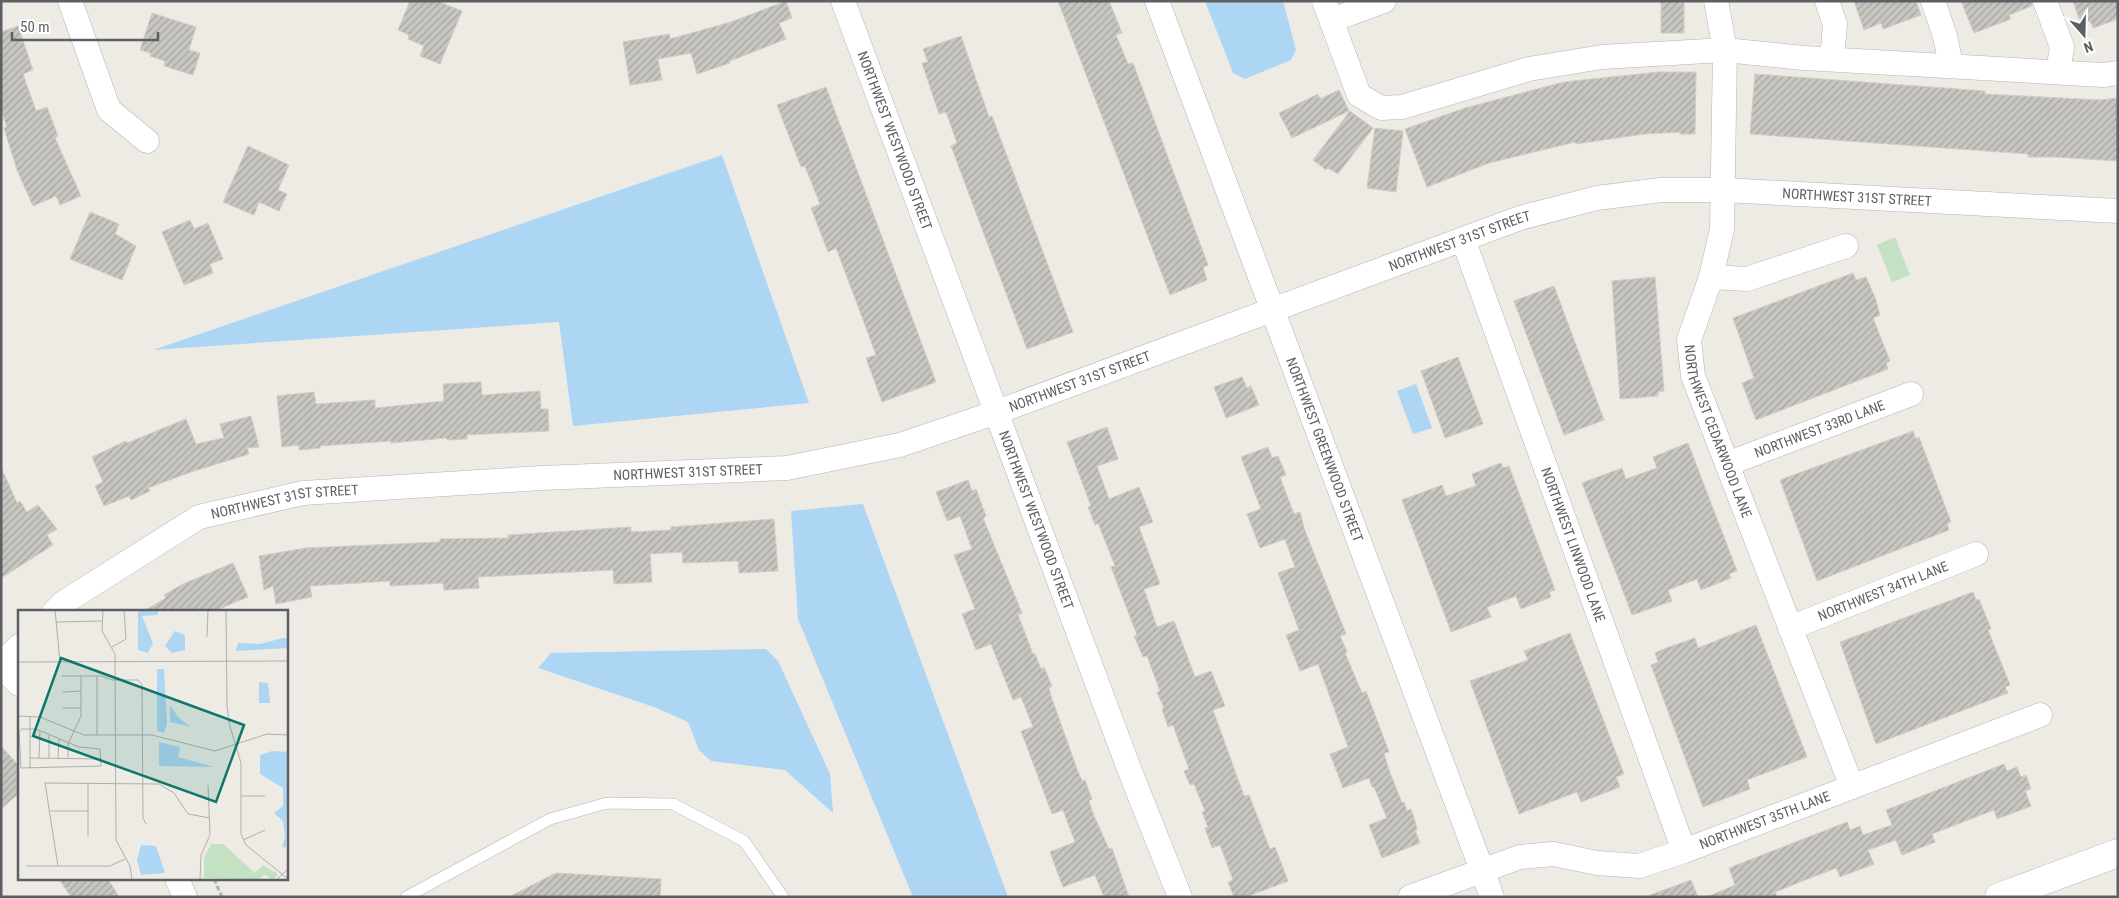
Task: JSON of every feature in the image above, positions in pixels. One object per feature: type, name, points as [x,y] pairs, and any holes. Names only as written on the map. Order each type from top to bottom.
[{"type":"main road","points":[[1998,897],[2117,856]]},
{"type":"street","points":[[70,1],[109,110],[147,141]]},
{"type":"street","name":"NORTHWEST WESTWOOD STREET","points":[[843,1],[1128,766],[1180,897]]},
{"type":"street","name":"NORTHWEST GREENWOOD STREET","points":[[1157,1],[1492,897]]},
{"type":"street","points":[[1384,1],[1328,11],[1359,94],[1381,108],[1402,107],[1529,69],[1602,58],[1724,50],[1832,59],[2103,75],[2118,73]]},
{"type":"street","name":"NORTHWEST CEDARWOOD LANE","points":[[1716,1],[1724,50],[1724,190],[1722,229],[1711,277],[1689,340],[1694,376],[1852,787]]},
{"type":"street","points":[[1827,1],[1835,24],[1832,59]]},
{"type":"street","points":[[1933,1],[1945,36],[1951,65]]},
{"type":"street","points":[[2045,1],[2062,47],[2058,72]]},
{"type":"street","name":"NORTHWEST 31ST STREET","points":[[56,610],[63,603],[199,517],[294,495],[542,478],[787,468],[900,445],[997,412],[1520,218],[1596,198],[1661,190],[1724,190],[2118,211]]},
{"type":"street","name":"NORTHWEST LINWOOD LANE","points":[[1463,239],[1684,851]]},
{"type":"street","points":[[1711,277],[1747,279],[1846,246]]},
{"type":"street","name":"NORTHWEST 33RD LANE","points":[[1727,464],[1910,394]]},
{"type":"street","name":"NORTHWEST 34TH LANE","points":[[1790,628],[1976,554]]},
{"type":"street","points":[[18,647],[1,665],[18,683]]},
{"type":"street","name":"NORTHWEST 35TH LANE","points":[[1482,870],[1520,857],[1553,854],[1597,864],[1639,866],[1684,851],[2040,714]]},
{"type":"street","points":[[1410,897],[1482,870]]},
{"type":"street","points":[[177,880],[185,897]]},
{"type":"lane","points":[[406,897],[550,819],[607,803],[673,804],[744,841],[782,897]]},
{"type":"path","points":[[214,880],[222,897]]},
{"type":"green space","points":[[1895,237],[1910,275],[1892,282],[1877,245]]},
{"type":"water","points":[[1205,1],[1283,1],[1296,50],[1291,60],[1245,79],[1233,73]]},
{"type":"water","points":[[722,155],[809,403],[573,426],[559,322],[153,350]]},
{"type":"water","points":[[1416,384],[1432,428],[1413,434],[1397,391]]},
{"type":"water","points":[[863,504],[1008,897],[913,897],[798,619],[791,511]]},
{"type":"water","points":[[766,649],[778,661],[830,774],[833,813],[785,770],[711,761],[699,750],[688,722],[654,707],[538,668],[551,653]]},
{"type":"building","points":[[410,1],[437,1],[462,11],[440,64],[420,56],[424,46],[408,39],[409,35],[398,30]]},
{"type":"building","points":[[786,1],[792,18],[779,23],[786,39],[730,61],[730,63],[697,74],[691,53],[658,59],[662,80],[630,85],[623,42],[669,34],[670,39],[731,22]]},
{"type":"building","points":[[1058,1],[1109,1],[1122,33],[1116,35],[1128,64],[1133,63],[1208,265],[1203,267],[1207,280],[1170,295]]},
{"type":"building","points":[[1661,1],[1684,1],[1684,33],[1661,33]]},
{"type":"building","points":[[1854,1],[1916,1],[1921,15],[1883,29],[1881,23],[1864,30]]},
{"type":"building","points":[[1961,1],[2032,1],[2032,6],[2009,15],[2011,19],[1974,33]]},
{"type":"building","points":[[2073,1],[2118,1],[2118,19],[2093,28],[2090,21],[2081,24]]},
{"type":"building","points":[[152,13],[196,27],[189,50],[200,53],[193,75],[164,66],[165,61],[150,56],[151,53],[140,50]]},
{"type":"building","points":[[18,26],[33,70],[23,74],[36,111],[47,107],[58,136],[55,138],[81,196],[60,205],[56,196],[33,206],[17,170],[4,128],[7,127],[1,111],[1,32]]},
{"type":"building","points":[[961,36],[989,117],[992,116],[1073,332],[1027,349],[951,146],[957,143],[946,112],[939,114],[922,63],[928,62],[923,49]]},
{"type":"building","points":[[1658,72],[1696,72],[1695,134],[1680,134],[1680,132],[1644,134],[1576,144],[1575,142],[1489,163],[1427,187],[1405,129],[1465,108],[1564,82]]},
{"type":"building","points":[[1755,74],[1985,91],[1985,94],[2100,100],[2118,98],[2118,161],[2028,157],[2028,154],[1750,134]]},
{"type":"building","points":[[826,87],[936,382],[882,402],[866,358],[876,355],[836,248],[828,252],[811,208],[820,204],[805,166],[801,167],[777,105]]},
{"type":"building","points":[[1339,90],[1349,111],[1292,138],[1279,113],[1318,94],[1320,99]]},
{"type":"building","points":[[1350,111],[1373,128],[1338,174],[1328,168],[1326,170],[1313,160]]},
{"type":"building","points":[[1375,128],[1403,131],[1396,192],[1367,188]]},
{"type":"building","points":[[248,146],[289,165],[278,190],[287,194],[279,211],[259,202],[254,215],[223,202]]},
{"type":"building","points":[[90,212],[119,224],[115,234],[136,246],[122,280],[70,259]]},
{"type":"building","points":[[190,220],[194,229],[208,223],[223,259],[210,264],[213,273],[184,285],[162,232]]},
{"type":"building","points":[[1853,273],[1856,280],[1866,277],[1876,300],[1880,315],[1873,318],[1890,361],[1886,363],[1888,369],[1756,420],[1742,383],[1754,378],[1733,318]]},
{"type":"building","points":[[1655,277],[1664,391],[1658,392],[1658,396],[1620,399],[1612,281]]},
{"type":"building","points":[[1554,286],[1604,420],[1564,435],[1514,301]]},
{"type":"building","points":[[1458,357],[1483,424],[1445,438],[1421,371]]},
{"type":"building","points":[[1242,377],[1247,388],[1251,386],[1259,405],[1226,418],[1214,387]]},
{"type":"building","points":[[481,382],[482,395],[540,391],[541,409],[548,409],[549,431],[467,435],[467,439],[447,440],[446,438],[391,443],[391,441],[320,446],[320,448],[299,450],[299,445],[282,447],[277,396],[314,392],[316,404],[375,400],[375,408],[444,401],[443,384]]},
{"type":"building","points":[[251,416],[259,447],[247,448],[249,454],[148,488],[150,491],[131,500],[129,496],[104,506],[95,486],[103,482],[92,457],[126,441],[127,443],[186,419],[196,444],[224,438],[220,424]]},
{"type":"building","points":[[1107,427],[1118,459],[1097,466],[1109,499],[1139,487],[1153,522],[1139,527],[1160,584],[1144,589],[1157,627],[1174,621],[1195,677],[1211,671],[1225,706],[1213,710],[1244,796],[1249,795],[1270,849],[1275,847],[1288,881],[1246,897],[1234,897],[1228,882],[1233,880],[1220,845],[1212,848],[1205,828],[1208,827],[1202,812],[1205,811],[1194,784],[1190,785],[1184,771],[1189,769],[1173,725],[1168,727],[1162,709],[1164,708],[1157,692],[1160,691],[1147,656],[1143,657],[1134,636],[1137,635],[1111,567],[1115,566],[1098,523],[1095,525],[1088,507],[1091,506],[1067,442]]},
{"type":"building","points":[[1913,431],[1916,439],[1919,437],[1951,522],[1947,524],[1949,530],[1817,581],[1780,480]]},
{"type":"building","points":[[1688,443],[1737,571],[1729,574],[1731,578],[1701,590],[1697,579],[1668,590],[1672,601],[1632,615],[1582,483],[1622,468],[1626,479],[1657,468],[1653,457]]},
{"type":"building","points":[[1268,447],[1272,458],[1278,456],[1286,475],[1280,477],[1294,514],[1300,512],[1305,531],[1346,634],[1340,636],[1347,652],[1345,653],[1362,693],[1366,691],[1389,752],[1384,753],[1402,803],[1404,802],[1407,811],[1411,809],[1416,824],[1417,830],[1415,830],[1420,843],[1382,858],[1369,825],[1387,818],[1374,787],[1372,787],[1369,778],[1343,788],[1330,754],[1348,747],[1318,664],[1300,671],[1286,635],[1299,630],[1278,573],[1295,567],[1285,539],[1260,548],[1247,514],[1261,509],[1241,457]]},
{"type":"building","points":[[1501,463],[1503,468],[1509,466],[1555,590],[1549,592],[1551,597],[1521,609],[1516,596],[1487,607],[1491,617],[1451,632],[1402,500],[1442,485],[1446,496],[1476,486],[1472,474]]},
{"type":"building","points":[[1,467],[17,503],[20,501],[27,512],[38,505],[57,529],[47,535],[53,545],[1,578]]},
{"type":"building","points":[[968,480],[972,491],[976,489],[986,516],[983,518],[1022,613],[1018,615],[1033,654],[1035,654],[1041,669],[1044,667],[1052,686],[1049,688],[1051,696],[1077,769],[1082,781],[1085,780],[1092,799],[1089,801],[1094,816],[1109,849],[1112,848],[1129,897],[1104,897],[1095,875],[1063,887],[1050,852],[1075,842],[1063,810],[1052,814],[1021,731],[1033,727],[1021,697],[1013,700],[991,644],[976,650],[962,614],[975,609],[954,555],[972,549],[960,516],[947,521],[936,492]]},
{"type":"building","points":[[774,519],[778,571],[739,573],[738,561],[683,563],[682,552],[650,554],[652,582],[614,584],[613,570],[478,577],[479,588],[444,590],[443,583],[390,586],[390,581],[310,586],[312,597],[276,604],[273,586],[264,590],[259,556],[306,548],[440,542],[440,539],[508,538],[508,535],[631,527],[631,532],[671,530],[671,527]]},
{"type":"building","points":[[233,563],[248,597],[217,610],[145,610],[166,598],[164,595],[183,584]]},
{"type":"building","points":[[1973,592],[1976,600],[1979,599],[1991,629],[1988,630],[2010,685],[2005,687],[2008,693],[1876,744],[1840,642]]},
{"type":"building","points":[[1756,625],[1807,757],[1747,780],[1750,789],[1703,807],[1651,665],[1658,662],[1655,653],[1666,648],[1695,638],[1698,648]]},
{"type":"building","points":[[1570,633],[1624,774],[1616,777],[1620,787],[1581,802],[1577,792],[1519,814],[1470,681],[1528,660],[1524,651]]},
{"type":"building","points":[[1,746],[18,765],[18,794],[1,809]]},
{"type":"building","points":[[2004,764],[2007,771],[2017,767],[2021,777],[2026,775],[2031,789],[2025,791],[2031,806],[1997,819],[1994,810],[1932,834],[1935,842],[1902,855],[1896,840],[1868,850],[1874,864],[1840,877],[1836,868],[1775,892],[1777,897],[1707,897],[1735,885],[1729,868],[1847,822],[1850,830],[1860,826],[1863,835],[1892,825],[1886,810]]},
{"type":"building","points":[[556,873],[661,879],[660,897],[509,897]]},
{"type":"building","points":[[60,880],[109,880],[119,897],[71,897]]},
{"type":"building","points":[[1691,880],[1698,897],[1650,897],[1650,895]]}]
